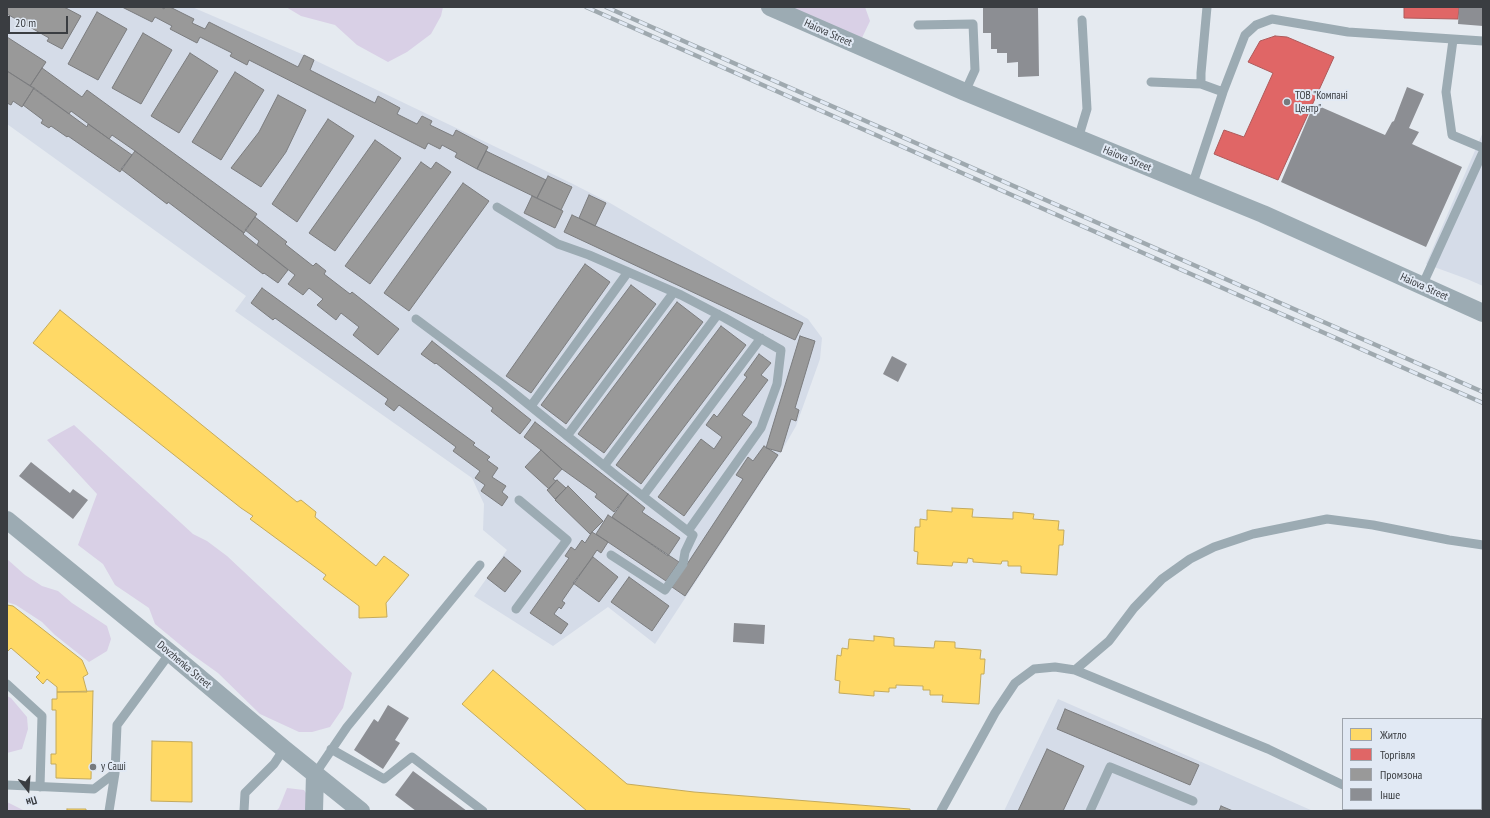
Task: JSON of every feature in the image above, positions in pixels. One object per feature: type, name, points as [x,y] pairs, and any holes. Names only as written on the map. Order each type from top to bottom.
[{"type":"street","name":"Haiova Street","points":[[770,7],[965,92],[1263,214],[1483,313]]},
{"type":"street","name":"Dovzhenka Street","points":[[7,520],[170,652],[284,750],[361,811]]},
{"type":"street","points":[[314,811],[315,774]]},
{"type":"lane","points":[[1201,84],[1207,7]]},
{"type":"lane","points":[[1192,186],[1223,92],[1245,35],[1256,25],[1272,19],[1348,32],[1483,41]]},
{"type":"lane","points":[[1078,139],[1087,108],[1082,20]]},
{"type":"lane","points":[[918,25],[973,24],[975,70],[965,92]]},
{"type":"lane","points":[[1453,40],[1446,92],[1452,135],[1483,148]]},
{"type":"lane","points":[[1151,82],[1201,84],[1223,92]]},
{"type":"lane","points":[[1422,286],[1483,152]]},
{"type":"lane","points":[[497,207],[558,244],[589,255],[674,292],[718,314],[781,350],[777,384],[761,428],[688,531]]},
{"type":"lane","points":[[531,406],[628,272]]},
{"type":"lane","points":[[567,436],[674,292]]},
{"type":"lane","points":[[604,466],[718,314]]},
{"type":"lane","points":[[416,319],[503,384],[604,466],[693,535],[685,552],[683,564],[664,590],[610,555]]},
{"type":"lane","points":[[643,496],[761,338]]},
{"type":"lane","points":[[516,609],[566,540],[519,500]]},
{"type":"lane","points":[[1075,670],[1109,641],[1134,608],[1162,579],[1190,559],[1214,547],[1253,534],[1327,519],[1373,525],[1483,545]]},
{"type":"lane","points":[[315,774],[347,727],[480,565]]},
{"type":"lane","points":[[109,811],[115,773],[117,726],[170,652]]},
{"type":"lane","points":[[941,811],[995,713],[1015,683],[1034,669],[1055,667],[1075,670],[1268,749],[1342,785]]},
{"type":"lane","points":[[7,684],[42,716],[40,786]]},
{"type":"lane","points":[[331,749],[384,779],[412,757],[483,811]]},
{"type":"lane","points":[[244,811],[246,793],[274,764],[284,750]]},
{"type":"lane","points":[[1090,811],[1110,767],[1192,801]]},
{"type":"lane","points":[[7,785],[94,789],[115,773]]},
{"type":"shaded area","points":[[7,7],[192,7],[304,55],[571,183],[610,203],[808,319],[822,338],[820,359],[796,426],[781,452],[655,644],[608,607],[553,646],[474,596],[507,550],[483,530],[484,504],[472,478],[235,311],[246,296],[7,124]]},
{"type":"shaded area","points":[[286,7],[443,7],[441,16],[431,34],[407,52],[388,62],[357,45],[335,25],[301,16]]},
{"type":"shaded area","points":[[766,7],[865,7],[870,21],[860,42]]},
{"type":"shaded area","points":[[1483,132],[1483,286],[1426,264]]},
{"type":"shaded area","points":[[74,425],[193,534],[207,541],[227,556],[352,673],[343,708],[330,727],[312,732],[299,732],[260,714],[218,673],[190,653],[155,624],[149,608],[115,585],[103,564],[78,545],[97,494],[47,440]]},
{"type":"shaded area","points":[[7,559],[25,575],[42,586],[58,591],[72,603],[107,626],[111,639],[107,651],[89,662],[55,635],[42,622],[16,605],[7,602]]},
{"type":"shaded area","points":[[7,696],[11,698],[27,717],[28,729],[22,749],[7,753]]},
{"type":"shaded area","points":[[1058,699],[1313,811],[1004,811]]},
{"type":"shaded area","points":[[287,788],[304,790],[318,811],[276,811],[279,808]]},
{"type":"shaded area","points":[[7,802],[25,811],[7,811]]},
{"type":"building: Житло","points":[[60,310],[297,502],[301,500],[316,512],[315,517],[376,566],[384,556],[409,575],[386,603],[387,617],[359,618],[359,606],[323,579],[326,575],[250,519],[253,516],[33,343]]},
{"type":"building: Житло","points":[[952,508],[973,509],[972,517],[1013,519],[1013,512],[1034,514],[1033,519],[1059,521],[1058,530],[1064,530],[1063,545],[1059,545],[1057,575],[1021,573],[1021,566],[1008,566],[1008,561],[1002,561],[1001,564],[973,562],[973,559],[968,558],[967,563],[953,562],[952,566],[917,564],[918,552],[914,551],[915,527],[920,527],[920,519],[927,520],[927,510],[952,512]]},
{"type":"building: Житло","points":[[7,605],[13,606],[82,660],[88,674],[83,677],[87,692],[57,692],[57,687],[47,679],[43,684],[36,677],[40,673],[11,648],[7,652]]},
{"type":"building: Житло","points":[[874,636],[894,638],[894,646],[934,648],[935,641],[955,642],[955,648],[981,650],[980,659],[985,659],[984,674],[981,674],[979,704],[942,702],[943,695],[930,695],[930,690],[923,690],[923,686],[896,685],[896,688],[889,688],[889,692],[874,691],[874,696],[839,693],[840,681],[835,680],[837,655],[841,656],[842,648],[848,649],[849,639],[874,641]]},
{"type":"building: Житло","points":[[493,670],[627,784],[694,792],[910,809],[910,811],[587,811],[462,704]]},
{"type":"building: Житло","points":[[93,691],[91,779],[56,778],[56,764],[51,764],[51,754],[56,754],[56,710],[52,710],[52,699],[57,699],[57,692]]},
{"type":"building: Житло","points":[[152,741],[192,742],[192,802],[151,801]]},
{"type":"building: Житло","points":[[67,809],[86,809],[86,811],[67,811]]},
{"type":"building: Торгівля","points":[[1404,7],[1459,7],[1458,19],[1404,18]]},
{"type":"building: Торгівля","name":"ТОВ \"Компані Центр\"","points":[[1275,36],[1287,37],[1334,57],[1278,180],[1214,154],[1224,130],[1244,137],[1273,73],[1248,62],[1260,41]]},
{"type":"building: Промзона","points":[[7,7],[64,7],[81,16],[62,49],[47,41],[49,38],[7,14]]},
{"type":"building: Промзона","points":[[122,7],[161,7],[164,9],[165,7],[170,7],[194,19],[192,23],[205,29],[209,22],[298,67],[304,55],[314,60],[310,70],[375,103],[378,96],[400,108],[397,114],[417,124],[422,116],[432,121],[430,125],[453,136],[456,130],[488,147],[477,169],[455,157],[457,153],[442,145],[440,149],[428,143],[425,149],[249,60],[247,65],[230,56],[232,53],[200,37],[197,43],[170,29],[172,26],[155,17],[152,22]]},
{"type":"building: Промзона","points":[[97,12],[127,29],[98,80],[68,64]]},
{"type":"building: Промзона","points":[[143,33],[172,50],[141,104],[112,88]]},
{"type":"building: Промзона","points":[[7,37],[46,62],[30,86],[7,71]]},
{"type":"building: Промзона","points":[[190,53],[218,71],[179,133],[151,116]]},
{"type":"building: Промзона","points":[[42,68],[82,97],[87,90],[257,214],[244,233],[112,135],[109,139],[71,111],[69,114],[30,86]]},
{"type":"building: Промзона","points":[[7,71],[34,88],[22,107],[13,101],[11,105],[7,103]]},
{"type":"building: Промзона","points":[[235,72],[264,90],[221,160],[192,142]]},
{"type":"building: Промзона","points":[[34,88],[87,127],[88,124],[132,155],[120,172],[68,136],[67,137],[51,126],[49,128],[41,123],[43,120],[23,105]]},
{"type":"building: Промзона","points":[[278,95],[306,110],[286,152],[261,187],[231,168],[259,132]]},
{"type":"building: Промзона","points":[[328,119],[354,136],[297,222],[272,204]]},
{"type":"building: Промзона","points":[[375,140],[401,158],[335,251],[309,233]]},
{"type":"building: Промзона","points":[[135,151],[244,233],[243,234],[288,270],[278,283],[264,273],[263,274],[168,202],[167,204],[121,169]]},
{"type":"building: Промзона","points":[[486,151],[546,180],[537,198],[477,169]]},
{"type":"building: Промзона","points":[[421,162],[431,169],[436,162],[451,172],[370,284],[345,266]]},
{"type":"building: Промзона","points":[[548,176],[572,187],[561,210],[537,198]]},
{"type":"building: Промзона","points":[[463,183],[489,201],[409,311],[384,293]]},
{"type":"building: Промзона","points":[[589,195],[606,203],[595,226],[579,218]]},
{"type":"building: Промзона","points":[[532,196],[563,211],[555,228],[524,213]]},
{"type":"building: Промзона","points":[[572,215],[803,323],[795,340],[564,232]]},
{"type":"building: Промзона","points":[[255,217],[287,242],[285,244],[313,266],[316,263],[326,271],[324,274],[350,294],[352,292],[399,329],[378,355],[353,335],[359,327],[341,313],[336,320],[317,305],[323,299],[309,288],[303,295],[288,284],[295,275],[257,245],[259,241],[245,230]]},
{"type":"building: Промзона","points":[[585,264],[610,282],[531,393],[506,376]]},
{"type":"building: Промзона","points":[[631,285],[656,304],[566,424],[541,405]]},
{"type":"building: Промзона","points":[[262,288],[475,443],[473,445],[490,457],[487,460],[498,468],[492,477],[506,486],[502,492],[508,497],[502,506],[481,491],[485,485],[475,478],[480,471],[453,451],[456,447],[399,405],[394,411],[385,404],[388,399],[275,318],[273,320],[251,303]]},
{"type":"building: Промзона","points":[[677,302],[703,322],[604,453],[578,434]]},
{"type":"building: Промзона","points":[[721,326],[746,345],[641,484],[616,465]]},
{"type":"building: Промзона","points":[[800,336],[815,341],[795,408],[799,410],[796,421],[791,419],[781,452],[766,448]]},
{"type":"building: Промзона","points":[[432,341],[531,420],[520,434],[491,411],[493,408],[436,363],[435,364],[421,354]]},
{"type":"building: Промзона","points":[[759,354],[771,363],[761,375],[768,380],[742,415],[752,422],[684,516],[658,497],[701,439],[714,449],[722,437],[706,425],[714,414],[717,417],[747,377],[744,375]]},
{"type":"building: Промзона","points":[[535,422],[628,494],[614,512],[595,497],[597,494],[562,469],[524,437]]},
{"type":"building: Промзона","points":[[764,446],[778,455],[685,596],[672,587],[743,479],[736,475],[748,457],[753,461]]},
{"type":"building: Промзона","points":[[541,450],[562,469],[553,479],[556,481],[549,489],[525,467]]},
{"type":"building: Промзона","points":[[557,480],[566,488],[555,499],[547,490]]},
{"type":"building: Промзона","points":[[568,486],[603,521],[590,534],[555,500]]},
{"type":"building: Промзона","points":[[628,494],[645,508],[642,512],[680,538],[668,556],[612,517]]},
{"type":"building: Промзона","points":[[608,515],[679,562],[666,581],[596,534]]},
{"type":"building: Промзона","points":[[592,532],[608,542],[601,553],[597,550],[562,601],[565,603],[561,609],[559,607],[554,614],[568,624],[561,634],[530,613],[569,558],[565,556],[571,547],[575,550],[582,540],[585,543]]},
{"type":"building: Промзона","points":[[504,557],[521,571],[505,592],[487,578]]},
{"type":"building: Промзона","points":[[593,557],[618,577],[599,602],[573,583]]},
{"type":"building: Промзона","points":[[629,577],[669,606],[652,631],[611,602]]},
{"type":"building: Промзона","points":[[1065,709],[1199,765],[1190,785],[1057,729]]},
{"type":"building: Промзона","points":[[1047,749],[1084,766],[1063,811],[1018,811]]},
{"type":"building: Промзона","points":[[1221,806],[1233,811],[1219,811]]},
{"type":"building: Інше","points":[[983,7],[1038,7],[1039,76],[1018,77],[1018,62],[1007,63],[1007,53],[997,53],[997,49],[991,49],[991,33],[983,33]]},
{"type":"building: Інше","points":[[1459,7],[1483,7],[1483,26],[1458,24]]},
{"type":"building: Інше","points":[[1407,87],[1424,94],[1409,128],[1419,132],[1412,144],[1462,167],[1426,247],[1281,182],[1314,104],[1385,135],[1394,121]]},
{"type":"building: Інше","points":[[892,356],[907,364],[898,382],[883,374]]},
{"type":"building: Інше","points":[[31,462],[70,493],[73,489],[88,500],[73,519],[19,476]]},
{"type":"building: Інше","points":[[734,623],[765,625],[764,644],[733,642]]},
{"type":"building: Інше","points":[[388,705],[409,718],[395,740],[400,743],[383,769],[354,750],[374,719],[378,722]]},
{"type":"building: Інше","points":[[413,771],[467,811],[416,811],[395,795]]},
{"type":"railway","points":[[586,7],[1483,403]]},
{"type":"railway","points":[[606,7],[1483,392]]},
{"type":"place","name":"ТОВ \"Компані Центр\"","points":[[1287,102]]},
{"type":"place","name":"у Саші","points":[[93,767]]}]
